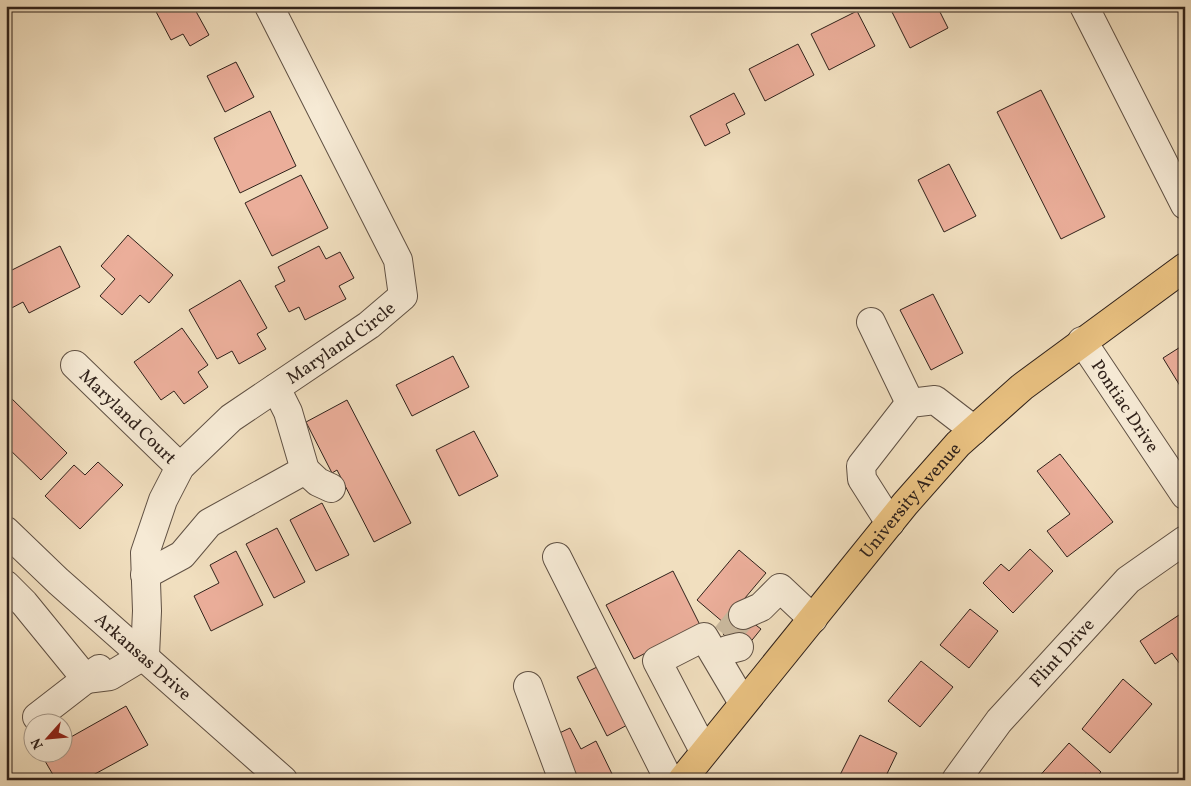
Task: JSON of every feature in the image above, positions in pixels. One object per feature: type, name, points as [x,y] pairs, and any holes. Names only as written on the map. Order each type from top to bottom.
[{"type":"main road","name":"University Avenue","points":[[682,780],[890,523],[958,444],[1022,387],[1185,267]]},
{"type":"street","name":"Maryland Circle","points":[[127,656],[147,611],[145,553],[163,500],[180,467],[231,418],[369,325],[403,296],[398,260],[269,6]]},
{"type":"street","points":[[1084,6],[1185,205]]},
{"type":"street","points":[[871,322],[910,403]]},
{"type":"street","name":"Pontiac Drive","points":[[1082,341],[1185,495]]},
{"type":"street","name":"Maryland Court","points":[[75,365],[180,467]]},
{"type":"street","points":[[276,388],[288,412],[305,470],[318,482],[331,488]]},
{"type":"street","points":[[890,523],[862,479],[861,466],[910,403],[935,400],[974,430]]},
{"type":"street","points":[[145,575],[182,555],[209,523],[305,470]]},
{"type":"street","name":"Arkansas Drive","points":[[6,531],[58,581],[127,656],[283,780]]},
{"type":"street","name":"Flint Drive","points":[[956,780],[999,721],[1128,580],[1185,540]]},
{"type":"street","points":[[557,557],[669,780]]},
{"type":"street","points":[[6,585],[24,603],[86,680]]},
{"type":"street","points":[[754,616],[780,588],[813,619]]},
{"type":"street","points":[[704,751],[657,661],[704,637],[728,648],[743,703]]},
{"type":"street","points":[[41,714],[86,680],[110,676],[127,656]]},
{"type":"street","points":[[528,686],[563,780]]},
{"type":"building","points":[[153,6],[193,6],[209,35],[190,46],[183,34],[171,40]]},
{"type":"building","points":[[889,6],[937,6],[948,28],[910,48]]},
{"type":"building","points":[[857,11],[875,46],[829,70],[811,34]]},
{"type":"building","points":[[798,44],[814,75],[765,101],[749,69]]},
{"type":"building","points":[[236,62],[254,97],[225,112],[207,76]]},
{"type":"building","points":[[1041,90],[1105,217],[1061,239],[997,112]]},
{"type":"building","points":[[734,93],[745,114],[726,124],[730,133],[705,146],[690,116]]},
{"type":"building","points":[[270,111],[296,166],[240,193],[214,138]]},
{"type":"building","points":[[949,164],[976,216],[944,232],[918,180]]},
{"type":"building","points":[[301,175],[328,228],[272,256],[245,203]]},
{"type":"building","points":[[128,235],[173,275],[149,303],[140,295],[122,315],[100,296],[115,279],[101,266]]},
{"type":"building","points":[[60,246],[80,287],[29,313],[23,302],[6,311],[6,273]]},
{"type":"building","points":[[319,246],[326,259],[340,252],[354,278],[339,286],[346,299],[305,320],[299,307],[289,312],[275,286],[285,281],[278,267]]},
{"type":"building","points":[[240,280],[267,328],[257,334],[266,349],[239,364],[232,351],[217,359],[189,310]]},
{"type":"building","points":[[933,294],[963,353],[931,370],[900,310]]},
{"type":"building","points":[[182,328],[208,365],[198,372],[208,387],[184,404],[174,391],[161,400],[134,362]]},
{"type":"building","points":[[1185,344],[1185,394],[1163,358]]},
{"type":"building","points":[[453,356],[469,387],[412,416],[396,385]]},
{"type":"building","points":[[7,394],[67,453],[41,480],[6,446]]},
{"type":"building","points":[[347,400],[411,523],[374,542],[337,470],[332,473],[306,422]]},
{"type":"building","points":[[474,431],[498,476],[459,496],[436,450]]},
{"type":"building","points":[[1060,454],[1113,522],[1067,557],[1047,531],[1070,514],[1037,471]]},
{"type":"building","points":[[98,462],[123,485],[80,529],[45,496],[74,465],[85,475]]},
{"type":"building","points":[[322,503],[349,555],[316,571],[290,520]]},
{"type":"building","points":[[277,528],[305,582],[274,598],[246,544]]},
{"type":"building","points":[[1030,549],[1053,571],[1013,613],[983,583],[1001,564],[1009,571]]},
{"type":"building","points":[[739,550],[766,573],[724,623],[697,600]]},
{"type":"building","points":[[236,551],[263,605],[211,631],[194,596],[219,583],[210,565]]},
{"type":"building","points":[[673,571],[700,625],[634,659],[606,605]]},
{"type":"building","points":[[970,609],[998,631],[969,668],[940,645]]},
{"type":"building","points":[[1185,611],[1185,671],[1172,653],[1155,664],[1140,641]]},
{"type":"building","points":[[740,613],[761,629],[744,650],[723,634]]},
{"type":"building","points":[[921,661],[953,687],[920,727],[888,701]]},
{"type":"building","points":[[599,666],[629,724],[607,736],[577,677]]},
{"type":"building","points":[[1123,679],[1152,704],[1110,753],[1082,729]]},
{"type":"building","points":[[126,706],[148,745],[84,780],[56,780],[47,764],[72,764],[72,736]]},
{"type":"building","points":[[570,728],[581,749],[596,741],[615,780],[576,780],[553,736]]},
{"type":"building","points":[[860,735],[897,753],[884,780],[849,780],[840,775]]},
{"type":"building","points":[[1069,743],[1101,772],[1094,780],[1085,774],[1080,780],[1036,780]]},
{"type":"tunnel","points":[[726,636],[743,615]]}]
